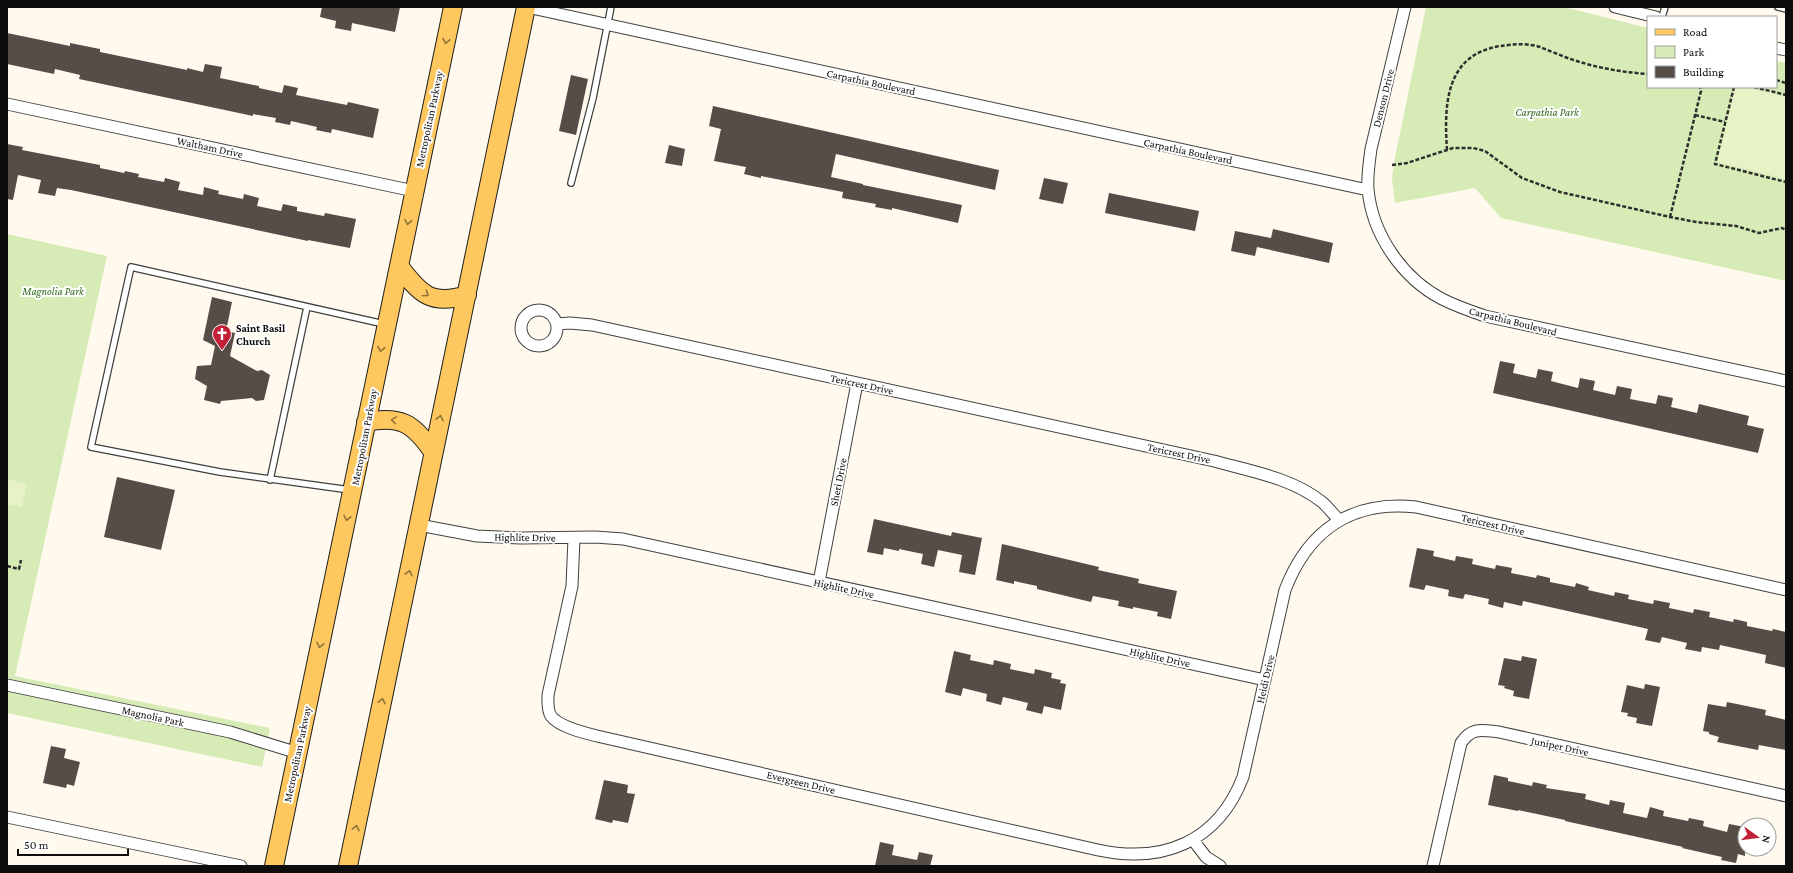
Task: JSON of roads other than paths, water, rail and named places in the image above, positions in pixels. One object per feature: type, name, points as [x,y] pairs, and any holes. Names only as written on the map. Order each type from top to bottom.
[{"type":"main road","name":"Metropolitan Parkway","points":[[274,866],[453,7]]},
{"type":"main road","points":[[348,866],[433,452],[527,7]]},
{"type":"main road","points":[[399,266],[410,281],[429,297],[440,300],[451,300],[466,295]]},
{"type":"main road","points":[[366,422],[382,419],[393,419],[405,422],[415,428],[433,452]]},
{"type":"street","name":"Carpathia Boulevard","points":[[527,7],[1368,190],[1377,226],[1395,258],[1411,277],[1425,289],[1455,306],[1485,316],[1786,381]]},
{"type":"street","name":"Denson Drive","points":[[1368,190],[1368,173],[1371,150],[1405,7]]},
{"type":"street","points":[[1615,7],[1652,16]]},
{"type":"street","name":"Waltham Drive","points":[[7,104],[414,191]]},
{"type":"street","name":"Tericrest Drive","points":[[557,324],[570,323],[592,325],[1214,460],[1292,485],[1310,494],[1322,503],[1339,520],[1362,510],[1388,506],[1416,507],[1786,590]]},
{"type":"street","name":"Sheri Drive","points":[[819,582],[857,382]]},
{"type":"street","name":"Heidi Drive","points":[[1193,840],[1214,823],[1233,799],[1240,785],[1285,590],[1291,574],[1298,560],[1310,544],[1339,520]]},
{"type":"street","name":"Highlite Drive","points":[[419,525],[477,536],[574,538],[606,537],[623,539],[1265,680]]},
{"type":"street","name":"Evergreen Drive","points":[[574,538],[572,586],[548,695],[548,707],[551,716],[563,724],[579,731],[597,736],[1115,854],[1140,855],[1166,851],[1193,840]]},
{"type":"street","name":"Magnolia Park","points":[[7,686],[230,732],[298,753]]},
{"type":"street","name":"Juniper Drive","points":[[1433,866],[1461,743],[1467,734],[1475,731],[1498,732],[1786,796]]},
{"type":"street","points":[[7,817],[241,866]]},
{"type":"street","points":[[1193,840],[1206,857],[1220,866]]},
{"type":"lane","points":[[571,183],[593,98],[611,7]]},
{"type":"lane","points":[[1778,7],[1786,9]]},
{"type":"lane","points":[[353,490],[270,480],[220,472],[91,447],[130,267],[386,325]]},
{"type":"lane","points":[[270,480],[307,307]]},
{"type":"place","name":"Saint Basil Church","points":[[222,351]]},
{"type":"park label","name":"Carpathia Park","points":[[1547,112]]}]
